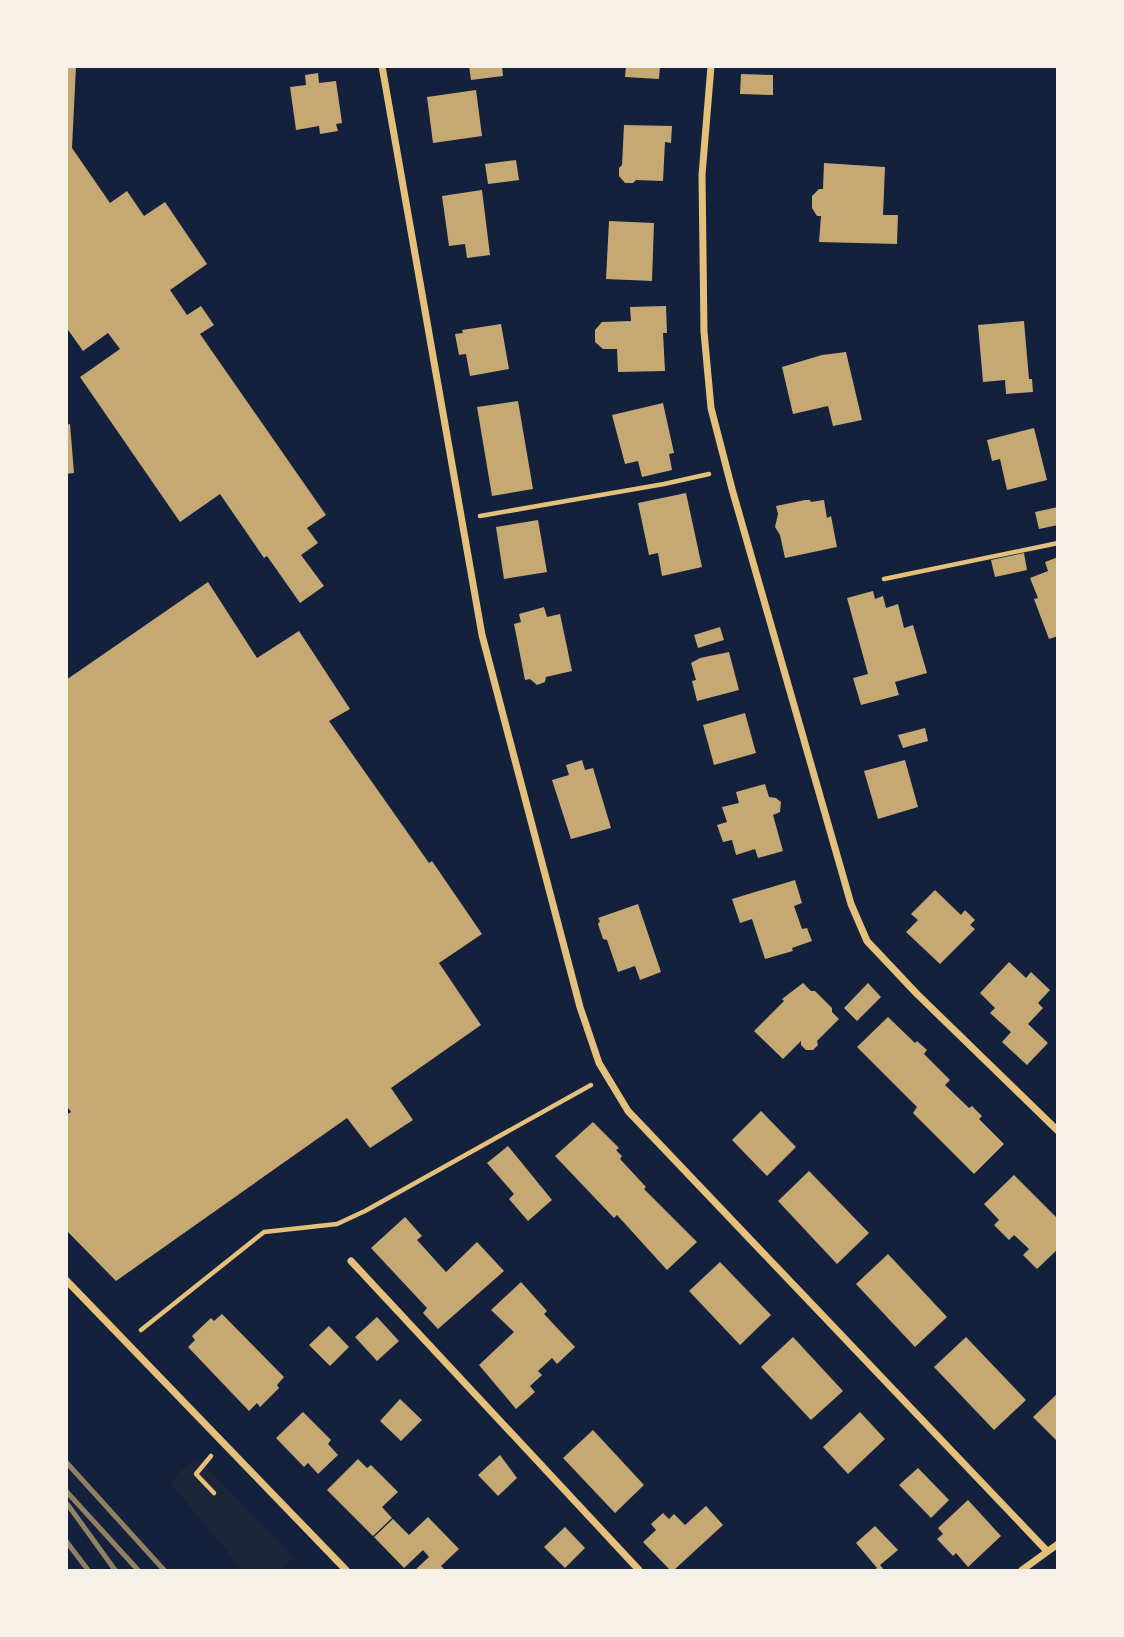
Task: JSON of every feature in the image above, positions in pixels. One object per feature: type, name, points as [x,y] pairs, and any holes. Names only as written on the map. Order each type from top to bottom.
[{"type":"street","points":[[382,66],[482,635],[580,1007],[599,1063],[628,1111],[1047,1550]]},
{"type":"street","points":[[711,66],[702,175],[704,332],[711,408],[850,904],[867,941],[917,995],[1058,1131]]},
{"type":"street","points":[[351,1261],[639,1570]]},
{"type":"street","points":[[66,1280],[346,1570]]},
{"type":"street","points":[[1022,1570],[1058,1544]]},
{"type":"path","points":[[485,515],[664,484],[727,470]]},
{"type":"path","points":[[884,579],[1058,543]]},
{"type":"path","points":[[128,1342],[155,1317],[264,1232],[337,1224],[365,1212],[606,1077]]},
{"type":"path","points":[[215,1493],[196,1474],[224,1443]]},
{"type":"shaded area","points":[[198,1459],[294,1558],[281,1570],[242,1570],[171,1483],[179,1472]]},
{"type":"building","points":[[66,66],[76,66],[72,148],[110,203],[127,191],[144,216],[165,202],[207,264],[170,290],[187,315],[201,306],[214,325],[200,334],[326,515],[307,528],[318,543],[301,555],[324,586],[300,603],[267,556],[264,558],[220,494],[180,522],[80,377],[120,349],[108,333],[83,351],[66,327]]},
{"type":"building","points":[[469,66],[502,66],[503,76],[471,80]]},
{"type":"building","points":[[626,66],[660,66],[659,79],[625,77]]},
{"type":"building","points":[[318,73],[319,83],[336,81],[342,123],[336,124],[338,131],[320,134],[319,126],[296,130],[290,87],[306,85],[305,75]]},
{"type":"building","points":[[741,74],[773,75],[773,95],[740,94]]},
{"type":"building","points":[[476,90],[482,136],[433,143],[427,97]]},
{"type":"building","points":[[624,125],[672,126],[671,143],[665,142],[663,181],[636,180],[633,183],[625,183],[619,176]]},
{"type":"building","points":[[516,160],[519,180],[488,184],[485,164]]},
{"type":"building","points":[[824,163],[885,167],[883,215],[898,215],[897,244],[819,242],[821,216],[817,216],[812,208],[812,196],[819,189],[823,189]]},
{"type":"building","points":[[482,190],[490,255],[467,258],[465,244],[449,246],[442,196]]},
{"type":"building","points":[[609,221],[654,223],[652,281],[606,279]]},
{"type":"building","points":[[666,306],[667,333],[663,333],[665,371],[618,372],[617,349],[603,349],[595,342],[595,330],[602,322],[631,321],[630,307]]},
{"type":"building","points":[[1024,321],[1029,379],[1032,379],[1033,392],[1006,394],[1005,380],[983,382],[978,325]]},
{"type":"building","points":[[501,324],[509,369],[470,376],[466,354],[459,355],[455,334],[463,333],[462,330]]},
{"type":"building","points":[[846,352],[862,420],[833,426],[828,406],[793,414],[782,367],[822,355]]},
{"type":"building","points":[[518,401],[533,489],[492,496],[477,407]]},
{"type":"building","points":[[663,403],[674,453],[669,454],[672,470],[642,477],[638,461],[625,464],[612,415]]},
{"type":"building","points":[[70,424],[74,473],[66,474],[66,425]]},
{"type":"building","points":[[1034,428],[1047,480],[1007,490],[1000,459],[992,461],[987,440]]},
{"type":"building","points":[[686,493],[702,567],[662,576],[658,553],[649,555],[638,503]]},
{"type":"building","points":[[805,500],[824,500],[827,518],[831,516],[837,547],[785,558],[780,535],[775,527],[778,514],[776,506]]},
{"type":"building","points":[[1058,507],[1058,525],[1039,529],[1035,512]]},
{"type":"building","points":[[538,520],[547,572],[504,579],[496,527]]},
{"type":"building","points":[[1024,553],[1027,570],[995,577],[991,560]]},
{"type":"building","points":[[1058,557],[1058,636],[1049,639],[1034,599],[1038,598],[1030,578],[1048,571],[1045,562]]},
{"type":"building","points":[[208,582],[257,658],[299,631],[350,709],[329,721],[482,934],[439,963],[481,1025],[391,1088],[413,1120],[370,1148],[347,1118],[116,1281],[66,1230],[66,1115],[71,1112],[66,1105],[66,680]]},
{"type":"building","points":[[873,591],[875,599],[883,596],[886,608],[898,604],[904,628],[913,625],[927,673],[895,682],[899,695],[861,705],[853,678],[868,674],[847,598]]},
{"type":"building","points":[[544,607],[547,617],[560,614],[572,671],[546,677],[545,682],[537,685],[530,679],[525,680],[514,624],[521,622],[519,614]]},
{"type":"building","points":[[720,627],[724,640],[698,648],[694,635]]},
{"type":"building","points":[[729,652],[739,690],[697,701],[692,681],[696,680],[691,663],[700,658]]},
{"type":"building","points":[[745,713],[756,753],[714,765],[703,725]]},
{"type":"building","points":[[925,728],[928,741],[903,748],[898,735]]},
{"type":"building","points":[[582,760],[585,770],[593,768],[611,828],[571,839],[552,780],[569,775],[566,765]]},
{"type":"building","points":[[905,760],[918,807],[878,819],[864,771]]},
{"type":"building","points":[[765,784],[769,797],[781,802],[780,812],[773,815],[783,851],[758,858],[755,849],[736,855],[732,840],[723,842],[717,825],[727,822],[722,807],[739,803],[736,792]]},
{"type":"building","points":[[795,880],[802,903],[794,906],[802,929],[807,928],[812,941],[792,948],[793,951],[765,959],[752,919],[740,923],[732,899]]},
{"type":"building","points":[[935,890],[961,915],[965,910],[975,920],[970,925],[975,929],[940,964],[906,932],[918,920],[911,914]]},
{"type":"building","points":[[638,904],[661,972],[640,980],[635,966],[618,972],[607,940],[603,939],[598,924],[598,918]]},
{"type":"building","points":[[1009,962],[1026,978],[1031,972],[1050,990],[1038,1003],[1043,1008],[1028,1024],[1048,1043],[1027,1065],[1002,1042],[1011,1032],[990,1013],[995,1008],[980,993]]},
{"type":"building","points":[[803,983],[832,1008],[832,1012],[839,1019],[817,1041],[818,1045],[813,1050],[806,1050],[801,1041],[783,1059],[754,1031],[784,1001],[782,999]]},
{"type":"building","points":[[868,983],[881,997],[857,1021],[844,1008]]},
{"type":"building","points":[[888,1017],[915,1043],[917,1041],[927,1050],[924,1054],[950,1080],[945,1085],[969,1108],[972,1106],[982,1116],[979,1119],[1004,1144],[974,1174],[913,1113],[917,1107],[857,1047]]},
{"type":"building","points":[[761,1111],[796,1147],[767,1176],[732,1140]]},
{"type":"building","points":[[593,1122],[619,1148],[616,1150],[622,1156],[620,1159],[646,1187],[644,1189],[697,1242],[667,1270],[617,1215],[614,1218],[555,1156]]},
{"type":"building","points":[[508,1146],[552,1200],[528,1221],[509,1199],[514,1194],[487,1163]]},
{"type":"building","points":[[809,1171],[869,1233],[837,1264],[778,1201]]},
{"type":"building","points":[[1014,1175],[1058,1219],[1058,1249],[1037,1269],[1023,1255],[1029,1249],[1014,1235],[1009,1240],[994,1225],[999,1220],[984,1204]]},
{"type":"building","points":[[405,1217],[422,1236],[417,1240],[446,1272],[477,1242],[504,1271],[438,1329],[423,1313],[427,1308],[371,1248]]},
{"type":"building","points":[[888,1254],[947,1317],[915,1347],[856,1284]]},
{"type":"building","points":[[720,1262],[771,1315],[740,1345],[689,1291]]},
{"type":"building","points":[[521,1282],[547,1311],[544,1314],[575,1347],[557,1364],[552,1358],[538,1371],[542,1375],[530,1386],[535,1392],[516,1409],[479,1365],[514,1332],[491,1310]]},
{"type":"building","points":[[222,1314],[284,1377],[277,1385],[279,1388],[260,1407],[257,1403],[249,1411],[188,1347],[195,1340],[192,1336],[211,1318],[214,1321]]},
{"type":"building","points":[[377,1317],[399,1341],[377,1361],[355,1337]]},
{"type":"building","points":[[329,1326],[349,1347],[330,1366],[309,1345]]},
{"type":"building","points":[[793,1337],[843,1391],[811,1420],[761,1367]]},
{"type":"building","points":[[966,1337],[1026,1400],[994,1430],[934,1367]]},
{"type":"building","points":[[1058,1393],[1058,1442],[1033,1417]]},
{"type":"building","points":[[400,1399],[422,1420],[401,1441],[380,1421]]},
{"type":"building","points":[[303,1412],[331,1440],[328,1444],[338,1455],[318,1474],[308,1463],[304,1467],[276,1438]]},
{"type":"building","points":[[860,1412],[885,1439],[848,1474],[823,1447]]},
{"type":"building","points":[[593,1430],[644,1485],[615,1513],[563,1458]]},
{"type":"building","points":[[500,1455],[517,1478],[498,1496],[478,1475]]},
{"type":"building","points":[[358,1459],[367,1468],[371,1465],[398,1492],[382,1507],[392,1518],[373,1536],[327,1490]]},
{"type":"building","points":[[918,1468],[949,1500],[931,1518],[899,1485]]},
{"type":"building","points":[[968,1500],[1001,1536],[968,1567],[956,1553],[953,1556],[937,1539],[943,1534],[938,1528]]},
{"type":"building","points":[[706,1506],[723,1525],[674,1570],[670,1570],[643,1542],[656,1530],[651,1524],[663,1513],[669,1519],[674,1514],[685,1525]]},
{"type":"building","points":[[428,1517],[459,1549],[441,1566],[445,1570],[415,1570],[429,1557],[423,1550],[404,1568],[374,1537],[393,1519],[409,1535]]},
{"type":"building","points":[[875,1526],[898,1550],[880,1565],[884,1570],[874,1570],[877,1568],[856,1543]]},
{"type":"building","points":[[565,1527],[585,1548],[565,1568],[544,1547]]},
{"type":"railway","points":[[66,1462],[164,1570]]},
{"type":"railway","points":[[66,1491],[138,1570]]},
{"type":"railway","points":[[68,1505],[115,1570]]},
{"type":"railway","points":[[66,1541],[88,1570]]}]
